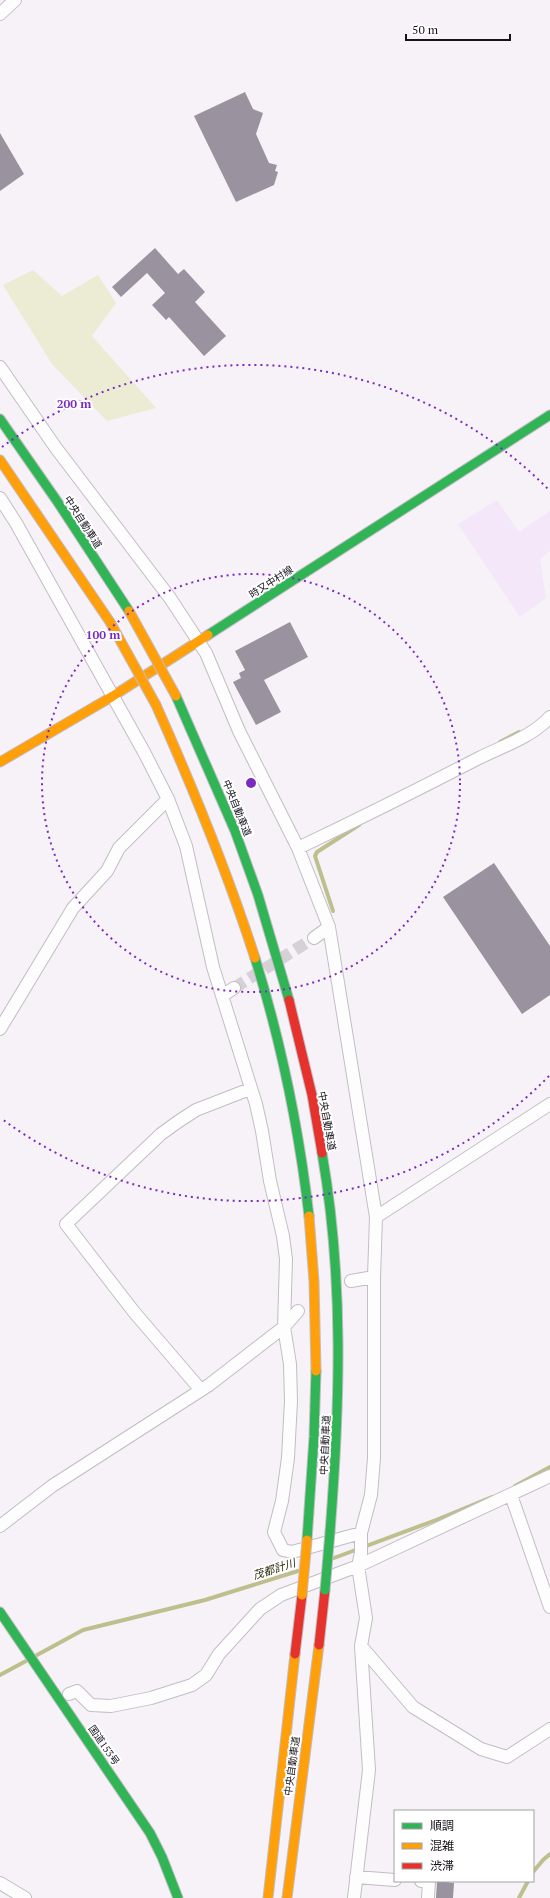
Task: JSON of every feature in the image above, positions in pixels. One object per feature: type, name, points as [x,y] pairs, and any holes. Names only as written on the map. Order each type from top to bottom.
[{"type":"main road","name":"時又中村線","points":[[0,762],[113,696],[550,415]]},
{"type":"main road","name":"中央自動車道","points":[[0,419],[57,501],[129,611],[176,696],[235,830],[257,891],[279,962],[318,1124],[332,1241],[339,1367],[336,1456],[318,1659],[287,1898]]},
{"type":"main road","name":"中央自動車道","points":[[0,460],[110,622],[156,705],[187,773],[237,898],[257,961],[279,1043],[297,1128],[307,1206],[313,1282],[317,1368],[314,1455],[308,1540],[268,1898]]},
{"type":"main road","name":"国道153号","points":[[0,1612],[146,1827],[162,1857],[178,1898]]},
{"type":"street","points":[[0,14],[15,0]]},
{"type":"street","points":[[0,367],[56,448],[170,598],[206,652],[238,731],[298,848],[329,927],[376,1217],[374,1277],[374,1458],[370,1495],[361,1537],[361,1553],[358,1566],[366,1618],[361,1646],[369,1770],[354,1898]]},
{"type":"street","points":[[0,498],[16,523],[113,696],[168,799],[186,846],[213,967],[262,1131],[270,1181],[283,1236],[286,1259],[284,1327],[290,1364],[288,1458],[282,1501],[274,1532],[283,1550],[292,1552],[361,1537]]},
{"type":"street","points":[[298,848],[388,806],[485,755],[523,738],[550,717]]},
{"type":"street","points":[[0,1029],[74,908],[107,871],[120,848],[168,799]]},
{"type":"street","points":[[314,938],[329,927]]},
{"type":"street","points":[[222,996],[234,988]]},
{"type":"street","points":[[200,1389],[134,1312],[66,1224],[161,1134],[196,1110],[250,1089]]},
{"type":"street","points":[[376,1217],[550,1104]]},
{"type":"street","points":[[351,1280],[374,1277]]},
{"type":"street","points":[[0,1526],[52,1486],[200,1389],[209,1385],[284,1327],[298,1312]]},
{"type":"street","points":[[69,1694],[77,1691],[90,1705],[111,1706],[151,1698],[192,1685],[206,1675],[219,1654],[260,1609],[281,1595],[358,1566],[550,1476]]},
{"type":"street","points":[[511,1495],[550,1607]]},
{"type":"street","points":[[361,1646],[413,1707],[481,1749],[507,1757],[550,1729]]},
{"type":"street","points":[[356,1878],[394,1880]]},
{"type":"street","points":[[428,1898],[430,1882]]},
{"type":"street","points":[[0,1883],[25,1898]]},
{"type":"shaded area","points":[[497,500],[519,532],[550,511],[550,551],[540,559],[546,598],[520,617],[458,524]]},
{"type":"green space","points":[[33,270],[62,296],[98,275],[116,303],[92,336],[156,408],[107,421],[52,364],[3,285]]},
{"type":"building","points":[[245,92],[253,109],[263,113],[256,134],[269,163],[277,165],[275,171],[278,172],[274,185],[236,202],[194,116]]},
{"type":"building","points":[[0,133],[24,174],[0,191]]},
{"type":"building","points":[[155,248],[178,274],[184,269],[205,292],[195,302],[226,336],[204,356],[169,317],[166,320],[152,305],[165,293],[147,273],[121,297],[112,287]]},
{"type":"building","points":[[290,622],[308,657],[264,680],[281,712],[256,725],[233,682],[241,678],[239,673],[245,670],[235,651]]},
{"type":"building","points":[[494,863],[550,946],[550,995],[522,1014],[443,897]]},
{"type":"building","points":[[437,1882],[454,1883],[453,1898],[436,1898]]},
{"type":"waterway","points":[[500,742],[519,732]]},
{"type":"waterway","points":[[333,911],[315,856],[317,852],[359,825]]},
{"type":"waterway","name":"茂都計川","points":[[515,1486],[550,1467]]},
{"type":"waterway","name":"茂都計川","points":[[334,1558],[436,1520],[492,1497]]},
{"type":"waterway","name":"茂都計川","points":[[37,1655],[83,1630],[205,1600],[298,1571]]},
{"type":"waterway","name":"茂都計川","points":[[0,1675],[26,1661]]},
{"type":"waterway","points":[[534,1871],[550,1854]]},
{"type":"waterway","points":[[519,1898],[527,1882]]},
{"type":"tunnel","points":[[234,988],[314,938]]},
{"type":"traffic: fast","points":[[208,635],[550,415]]},
{"type":"traffic: fast","points":[[0,419],[57,501],[129,611]]},
{"type":"traffic: fast","points":[[176,696],[235,831],[258,895],[289,1000]]},
{"type":"traffic: fast","points":[[255,958],[273,1022],[288,1086],[300,1151],[309,1216]]},
{"type":"traffic: fast","points":[[322,1153],[334,1248],[338,1342],[336,1437],[330,1532]]},
{"type":"traffic: fast","points":[[307,1540],[314,1437],[316,1371]]},
{"type":"traffic: fast","points":[[325,1590],[330,1532]]},
{"type":"traffic: fast","points":[[0,1612],[150,1833],[162,1857],[178,1898]]},
{"type":"traffic: slow","points":[[0,460],[110,622]]},
{"type":"traffic: slow","points":[[129,611],[176,696]]},
{"type":"traffic: slow","points":[[110,622],[156,705]]},
{"type":"traffic: slow","points":[[0,762],[113,696],[208,635]]},
{"type":"traffic: slow","points":[[156,705],[209,830],[233,893],[255,958]]},
{"type":"traffic: slow","points":[[309,1216],[314,1281],[316,1371]]},
{"type":"traffic: slow","points":[[302,1595],[307,1540]]},
{"type":"traffic: slow","points":[[287,1898],[319,1645]]},
{"type":"traffic: slow","points":[[268,1898],[295,1654]]},
{"type":"traffic: jam","points":[[289,1000],[312,1095],[322,1153]]},
{"type":"traffic: jam","points":[[319,1645],[325,1590]]},
{"type":"traffic: jam","points":[[295,1654],[302,1595]]}]
